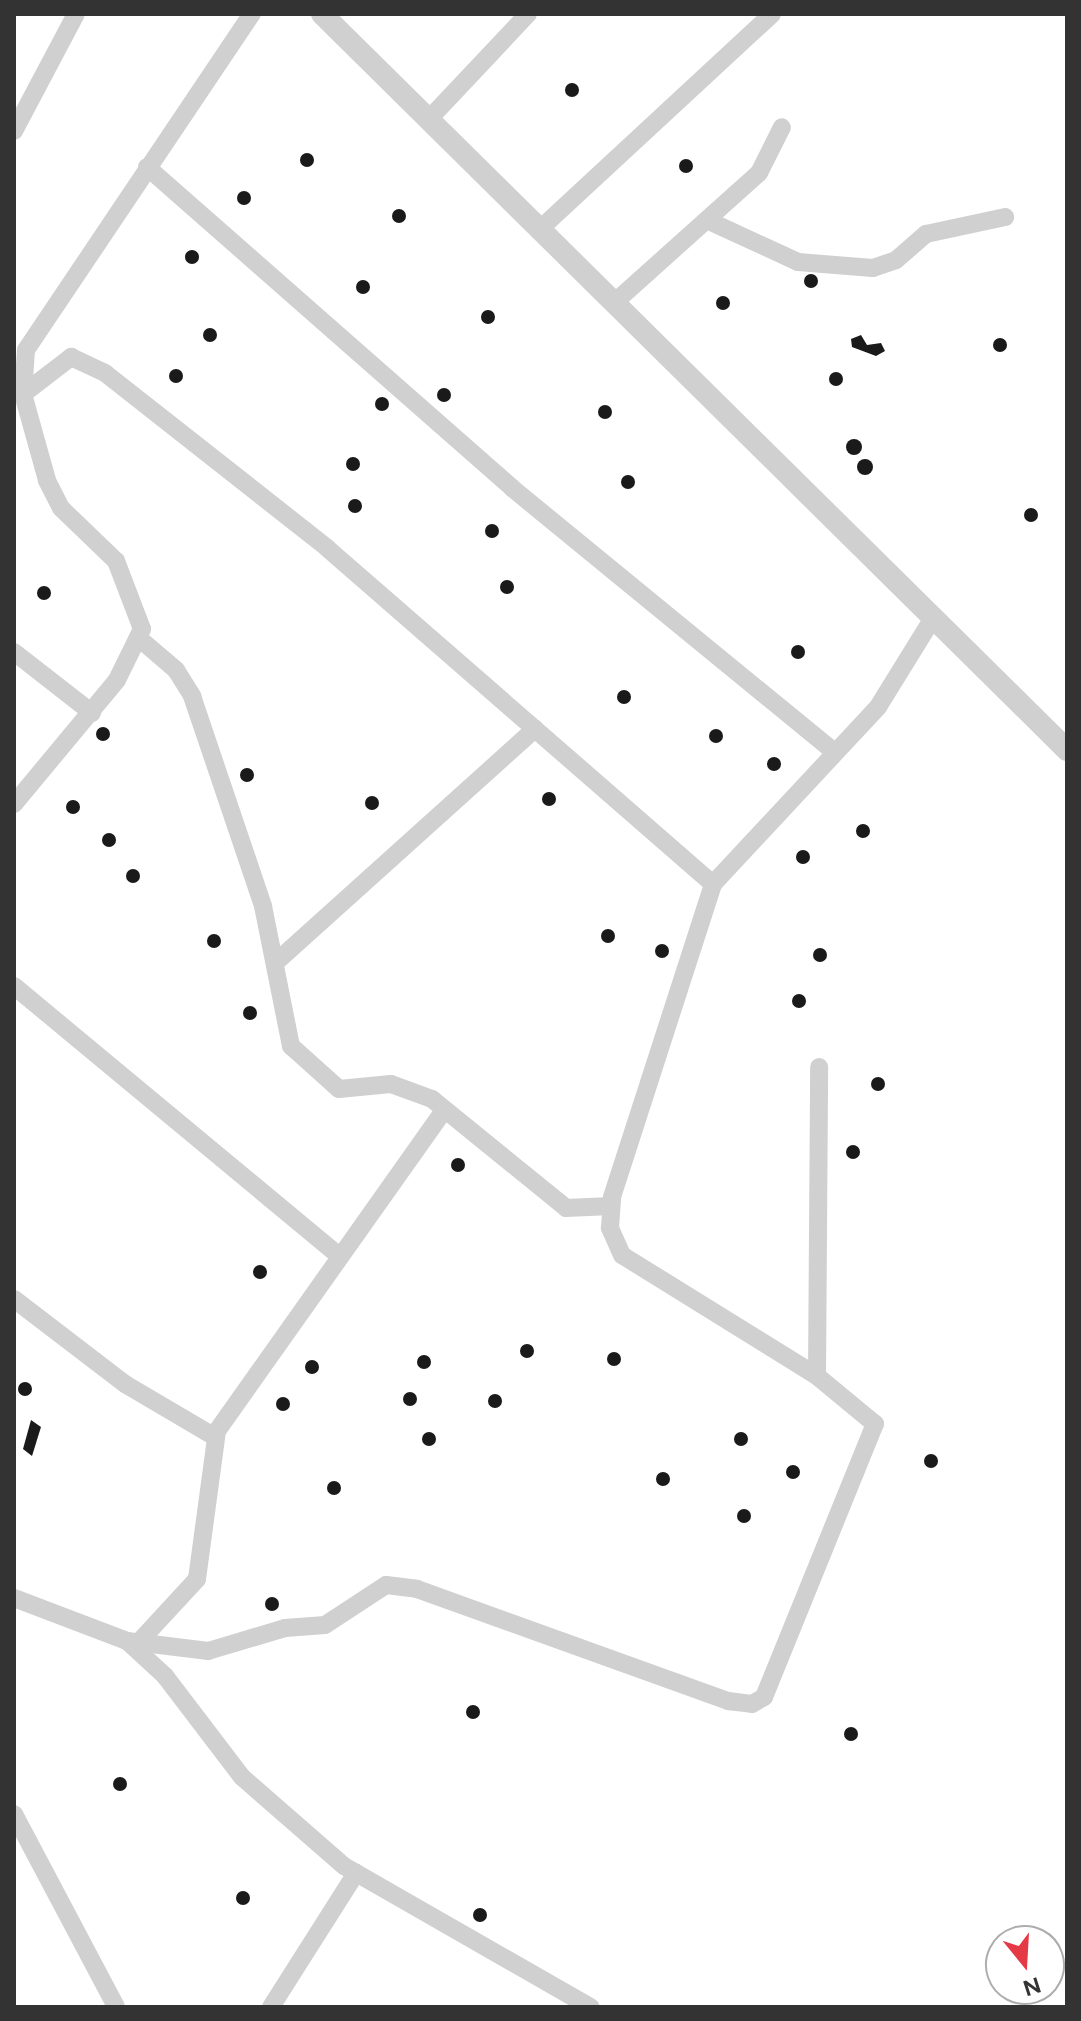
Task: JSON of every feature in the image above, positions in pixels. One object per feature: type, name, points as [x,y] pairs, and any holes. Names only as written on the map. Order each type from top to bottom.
[{"type":"street","points":[[14,131],[76,14]]},
{"type":"street","points":[[252,14],[26,350],[23,394],[47,480],[61,508],[127,578],[141,640],[176,670],[192,696],[263,906],[285,1034],[307,1065],[339,1089],[391,1084],[444,1110],[566,1208],[611,1206]]},
{"type":"street","points":[[322,14],[1067,750]]},
{"type":"street","points":[[429,119],[528,14]]},
{"type":"street","points":[[540,229],[772,14]]},
{"type":"street","points":[[615,302],[759,173],[782,127]]},
{"type":"street","points":[[147,167],[512,488],[834,752]]},
{"type":"street","points":[[709,221],[798,262],[873,268],[896,260],[926,234],[1005,217]]},
{"type":"street","points":[[23,394],[71,357],[105,373],[327,548],[713,884]]},
{"type":"street","points":[[14,1598],[133,1642],[208,1651],[285,1628],[325,1625],[386,1585],[417,1589],[752,1704],[778,1674],[875,1435],[869,1414],[817,1376],[622,1255],[611,1206],[695,920],[713,884],[885,698],[933,618]]},
{"type":"street","points":[[14,804],[92,713],[141,640]]},
{"type":"street","points":[[14,652],[92,713]]},
{"type":"street","points":[[275,963],[535,729]]},
{"type":"street","points":[[14,986],[338,1255]]},
{"type":"street","points":[[817,1376],[819,1067]]},
{"type":"street","points":[[133,1642],[197,1579],[215,1437],[338,1255],[444,1110]]},
{"type":"street","points":[[14,1299],[125,1384],[215,1437]]},
{"type":"street","points":[[133,1642],[165,1676],[242,1777],[356,1873],[590,2007]]},
{"type":"street","points":[[14,1814],[116,2007]]},
{"type":"street","points":[[271,2007],[356,1873]]},
{"type":"building","points":[[572,83],[579,90],[572,97],[565,90]]},
{"type":"building","points":[[307,153],[314,160],[307,167],[300,160]]},
{"type":"building","points":[[686,159],[693,166],[686,173],[679,166]]},
{"type":"building","points":[[244,191],[251,198],[244,205],[237,198]]},
{"type":"building","points":[[399,209],[406,216],[399,223],[392,216]]},
{"type":"building","points":[[192,250],[199,257],[192,264],[185,257]]},
{"type":"building","points":[[811,274],[818,281],[811,288],[804,281]]},
{"type":"building","points":[[363,280],[370,287],[363,294],[356,287]]},
{"type":"building","points":[[723,296],[730,303],[723,310],[716,303]]},
{"type":"building","points":[[488,310],[495,317],[488,324],[481,317]]},
{"type":"building","points":[[210,328],[217,335],[210,342],[203,335]]},
{"type":"building","points":[[861,335],[867,345],[881,343],[885,351],[876,356],[852,347],[851,339]]},
{"type":"building","points":[[1000,338],[1007,345],[1000,352],[993,345]]},
{"type":"building","points":[[176,369],[183,376],[176,383],[169,376]]},
{"type":"building","points":[[836,372],[843,379],[836,386],[829,379]]},
{"type":"building","points":[[444,388],[451,395],[444,402],[437,395]]},
{"type":"building","points":[[382,397],[389,404],[382,411],[375,404]]},
{"type":"building","points":[[605,405],[612,412],[605,419],[598,412]]},
{"type":"building","points":[[854,439],[862,447],[854,455],[846,447]]},
{"type":"building","points":[[353,457],[360,464],[353,471],[346,464]]},
{"type":"building","points":[[865,459],[873,467],[865,475],[857,467]]},
{"type":"building","points":[[628,475],[635,482],[628,489],[621,482]]},
{"type":"building","points":[[355,499],[362,506],[355,513],[348,506]]},
{"type":"building","points":[[1031,508],[1038,515],[1031,522],[1024,515]]},
{"type":"building","points":[[492,524],[499,531],[492,538],[485,531]]},
{"type":"building","points":[[507,580],[514,587],[507,594],[500,587]]},
{"type":"building","points":[[44,586],[51,593],[44,600],[37,593]]},
{"type":"building","points":[[798,645],[805,652],[798,659],[791,652]]},
{"type":"building","points":[[624,690],[631,697],[624,704],[617,697]]},
{"type":"building","points":[[103,727],[110,734],[103,741],[96,734]]},
{"type":"building","points":[[716,729],[723,736],[716,743],[709,736]]},
{"type":"building","points":[[774,757],[781,764],[774,771],[767,764]]},
{"type":"building","points":[[247,768],[254,775],[247,782],[240,775]]},
{"type":"building","points":[[549,792],[556,799],[549,806],[542,799]]},
{"type":"building","points":[[372,796],[379,803],[372,810],[365,803]]},
{"type":"building","points":[[73,800],[80,807],[73,814],[66,807]]},
{"type":"building","points":[[863,824],[870,831],[863,838],[856,831]]},
{"type":"building","points":[[109,833],[116,840],[109,847],[102,840]]},
{"type":"building","points":[[803,850],[810,857],[803,864],[796,857]]},
{"type":"building","points":[[133,869],[140,876],[133,883],[126,876]]},
{"type":"building","points":[[608,929],[615,936],[608,943],[601,936]]},
{"type":"building","points":[[214,934],[221,941],[214,948],[207,941]]},
{"type":"building","points":[[662,944],[669,951],[662,958],[655,951]]},
{"type":"building","points":[[820,948],[827,955],[820,962],[813,955]]},
{"type":"building","points":[[799,994],[806,1001],[799,1008],[792,1001]]},
{"type":"building","points":[[250,1006],[257,1013],[250,1020],[243,1013]]},
{"type":"building","points":[[878,1077],[885,1084],[878,1091],[871,1084]]},
{"type":"building","points":[[853,1145],[860,1152],[853,1159],[846,1152]]},
{"type":"building","points":[[458,1158],[465,1165],[458,1172],[451,1165]]},
{"type":"building","points":[[260,1265],[267,1272],[260,1279],[253,1272]]},
{"type":"building","points":[[527,1344],[534,1351],[527,1358],[520,1351]]},
{"type":"building","points":[[614,1352],[621,1359],[614,1366],[607,1359]]},
{"type":"building","points":[[424,1355],[431,1362],[424,1369],[417,1362]]},
{"type":"building","points":[[312,1360],[319,1367],[312,1374],[305,1367]]},
{"type":"building","points":[[25,1382],[32,1389],[25,1396],[18,1389]]},
{"type":"building","points":[[410,1392],[417,1399],[410,1406],[403,1399]]},
{"type":"building","points":[[495,1394],[502,1401],[495,1408],[488,1401]]},
{"type":"building","points":[[283,1397],[290,1404],[283,1411],[276,1404]]},
{"type":"building","points":[[31,1420],[41,1427],[32,1456],[23,1449]]},
{"type":"building","points":[[429,1432],[436,1439],[429,1446],[422,1439]]},
{"type":"building","points":[[741,1432],[748,1439],[741,1446],[734,1439]]},
{"type":"building","points":[[931,1454],[938,1461],[931,1468],[924,1461]]},
{"type":"building","points":[[793,1465],[800,1472],[793,1479],[786,1472]]},
{"type":"building","points":[[663,1472],[670,1479],[663,1486],[656,1479]]},
{"type":"building","points":[[334,1481],[341,1488],[334,1495],[327,1488]]},
{"type":"building","points":[[744,1509],[751,1516],[744,1523],[737,1516]]},
{"type":"building","points":[[272,1597],[279,1604],[272,1611],[265,1604]]},
{"type":"building","points":[[473,1705],[480,1712],[473,1719],[466,1712]]},
{"type":"building","points":[[851,1727],[858,1734],[851,1741],[844,1734]]},
{"type":"building","points":[[120,1777],[127,1784],[120,1791],[113,1784]]},
{"type":"building","points":[[243,1891],[250,1898],[243,1905],[236,1898]]},
{"type":"building","points":[[480,1908],[487,1915],[480,1922],[473,1915]]}]
